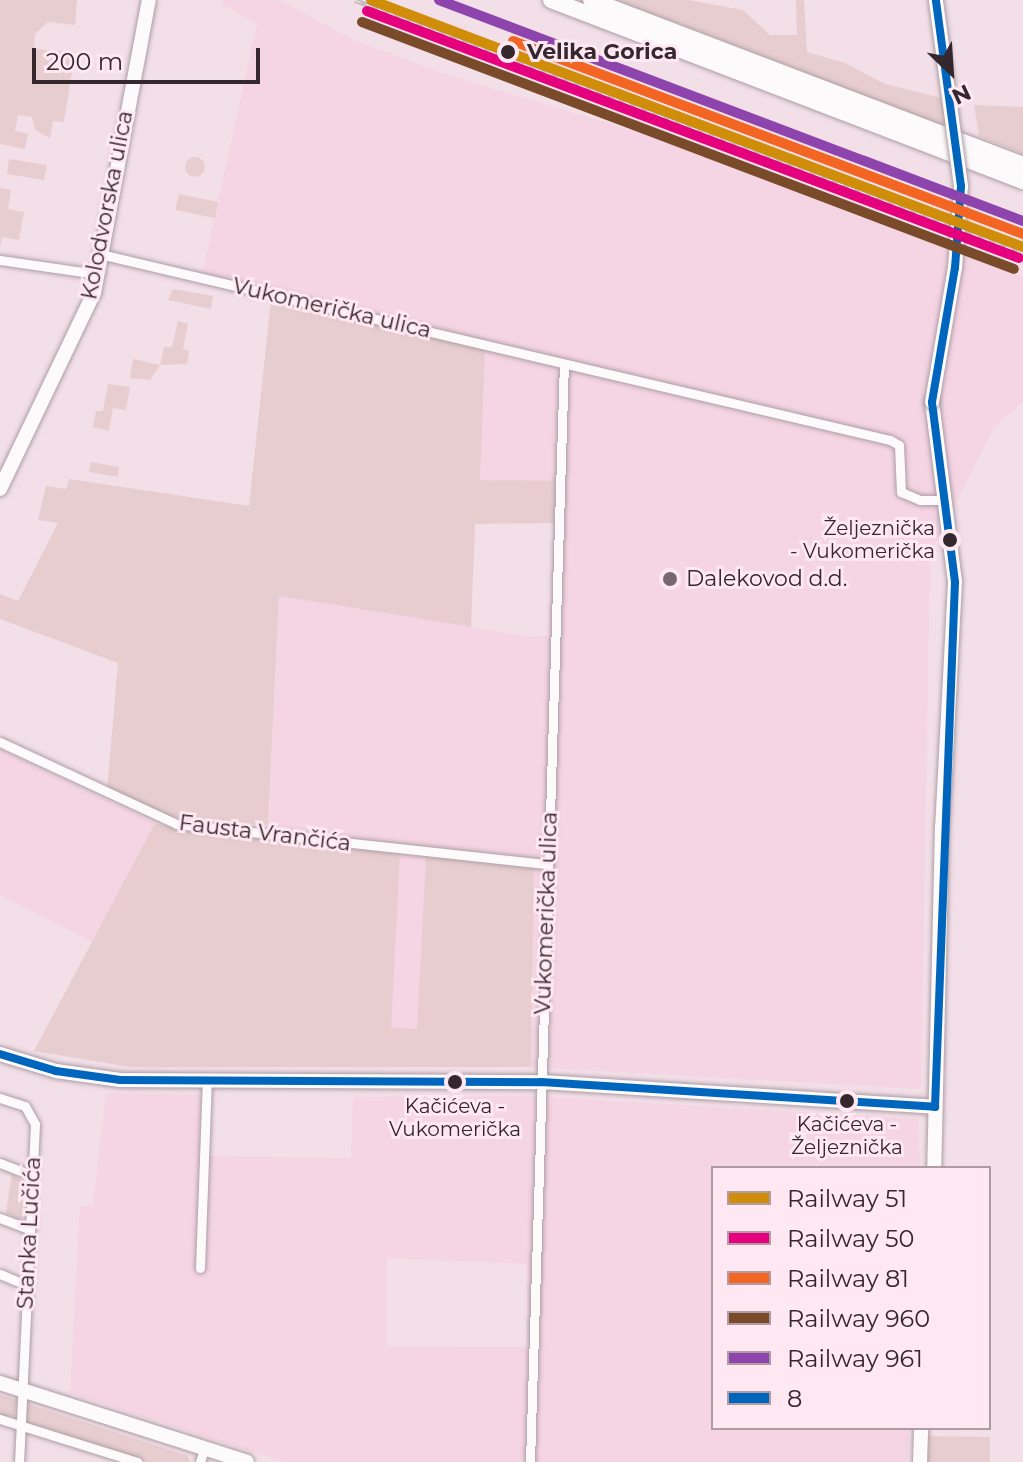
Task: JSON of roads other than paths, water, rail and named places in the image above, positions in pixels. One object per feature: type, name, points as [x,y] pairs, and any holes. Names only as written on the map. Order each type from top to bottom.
[{"type":"highway","points":[[551,0],[1023,181]]},
{"type":"highway","points":[[591,0],[1023,165]]},
{"type":"main road","name":"Kolodvorska ulica","points":[[0,489],[91,300],[149,0]]},
{"type":"main road","points":[[934,1166],[955,582],[932,402],[955,268],[961,186],[936,0]]},
{"type":"main road","points":[[0,1054],[87,1076],[207,1081],[541,1082],[935,1107]]},
{"type":"main road","points":[[0,1383],[202,1455],[247,1462]]},
{"type":"main road","points":[[920,1462],[921,1430]]},
{"type":"street","name":"Vukomerička ulica","points":[[100,254],[890,440],[899,445],[901,492],[920,500],[946,500]]},
{"type":"street","points":[[0,260],[97,274]]},
{"type":"street","name":"Vukomerička ulica","points":[[530,1462],[564,364]]},
{"type":"street","name":"Fausta Vrančića","points":[[0,742],[177,824],[548,864]]},
{"type":"street","points":[[200,1268],[207,1081]]},
{"type":"street","name":"Stanka Lučića","points":[[0,1098],[25,1106],[33,1116],[19,1462]]},
{"type":"street","points":[[0,1163],[31,1175]]},
{"type":"street","points":[[0,1218],[28,1229]]},
{"type":"street","points":[[0,1274],[26,1285]]},
{"type":"street","points":[[0,1419],[137,1462]]},
{"type":"railway","points":[[355,0],[1023,253]]},
{"type":"rail line","name":"51","points":[[371,0],[1023,247]]},
{"type":"rail line","name":"961","points":[[439,0],[1023,221]]},
{"type":"rail line","name":"50","points":[[367,11],[1019,258]]},
{"type":"rail line","name":"960","points":[[362,22],[1014,269]]},
{"type":"rail line","name":"81","points":[[513,41],[1023,234]]},
{"type":"place","name":"Velika Gorica","points":[[508,52]]},
{"type":"place","name":"Željeznička - Vukomerička","points":[[950,540]]},
{"type":"place","name":"Dalekovod d.d.","points":[[670,579]]},
{"type":"place","name":"Kačićeva - Vukomerička","points":[[455,1082]]},
{"type":"place","name":"Kačićeva - Željeznička","points":[[847,1101]]}]
